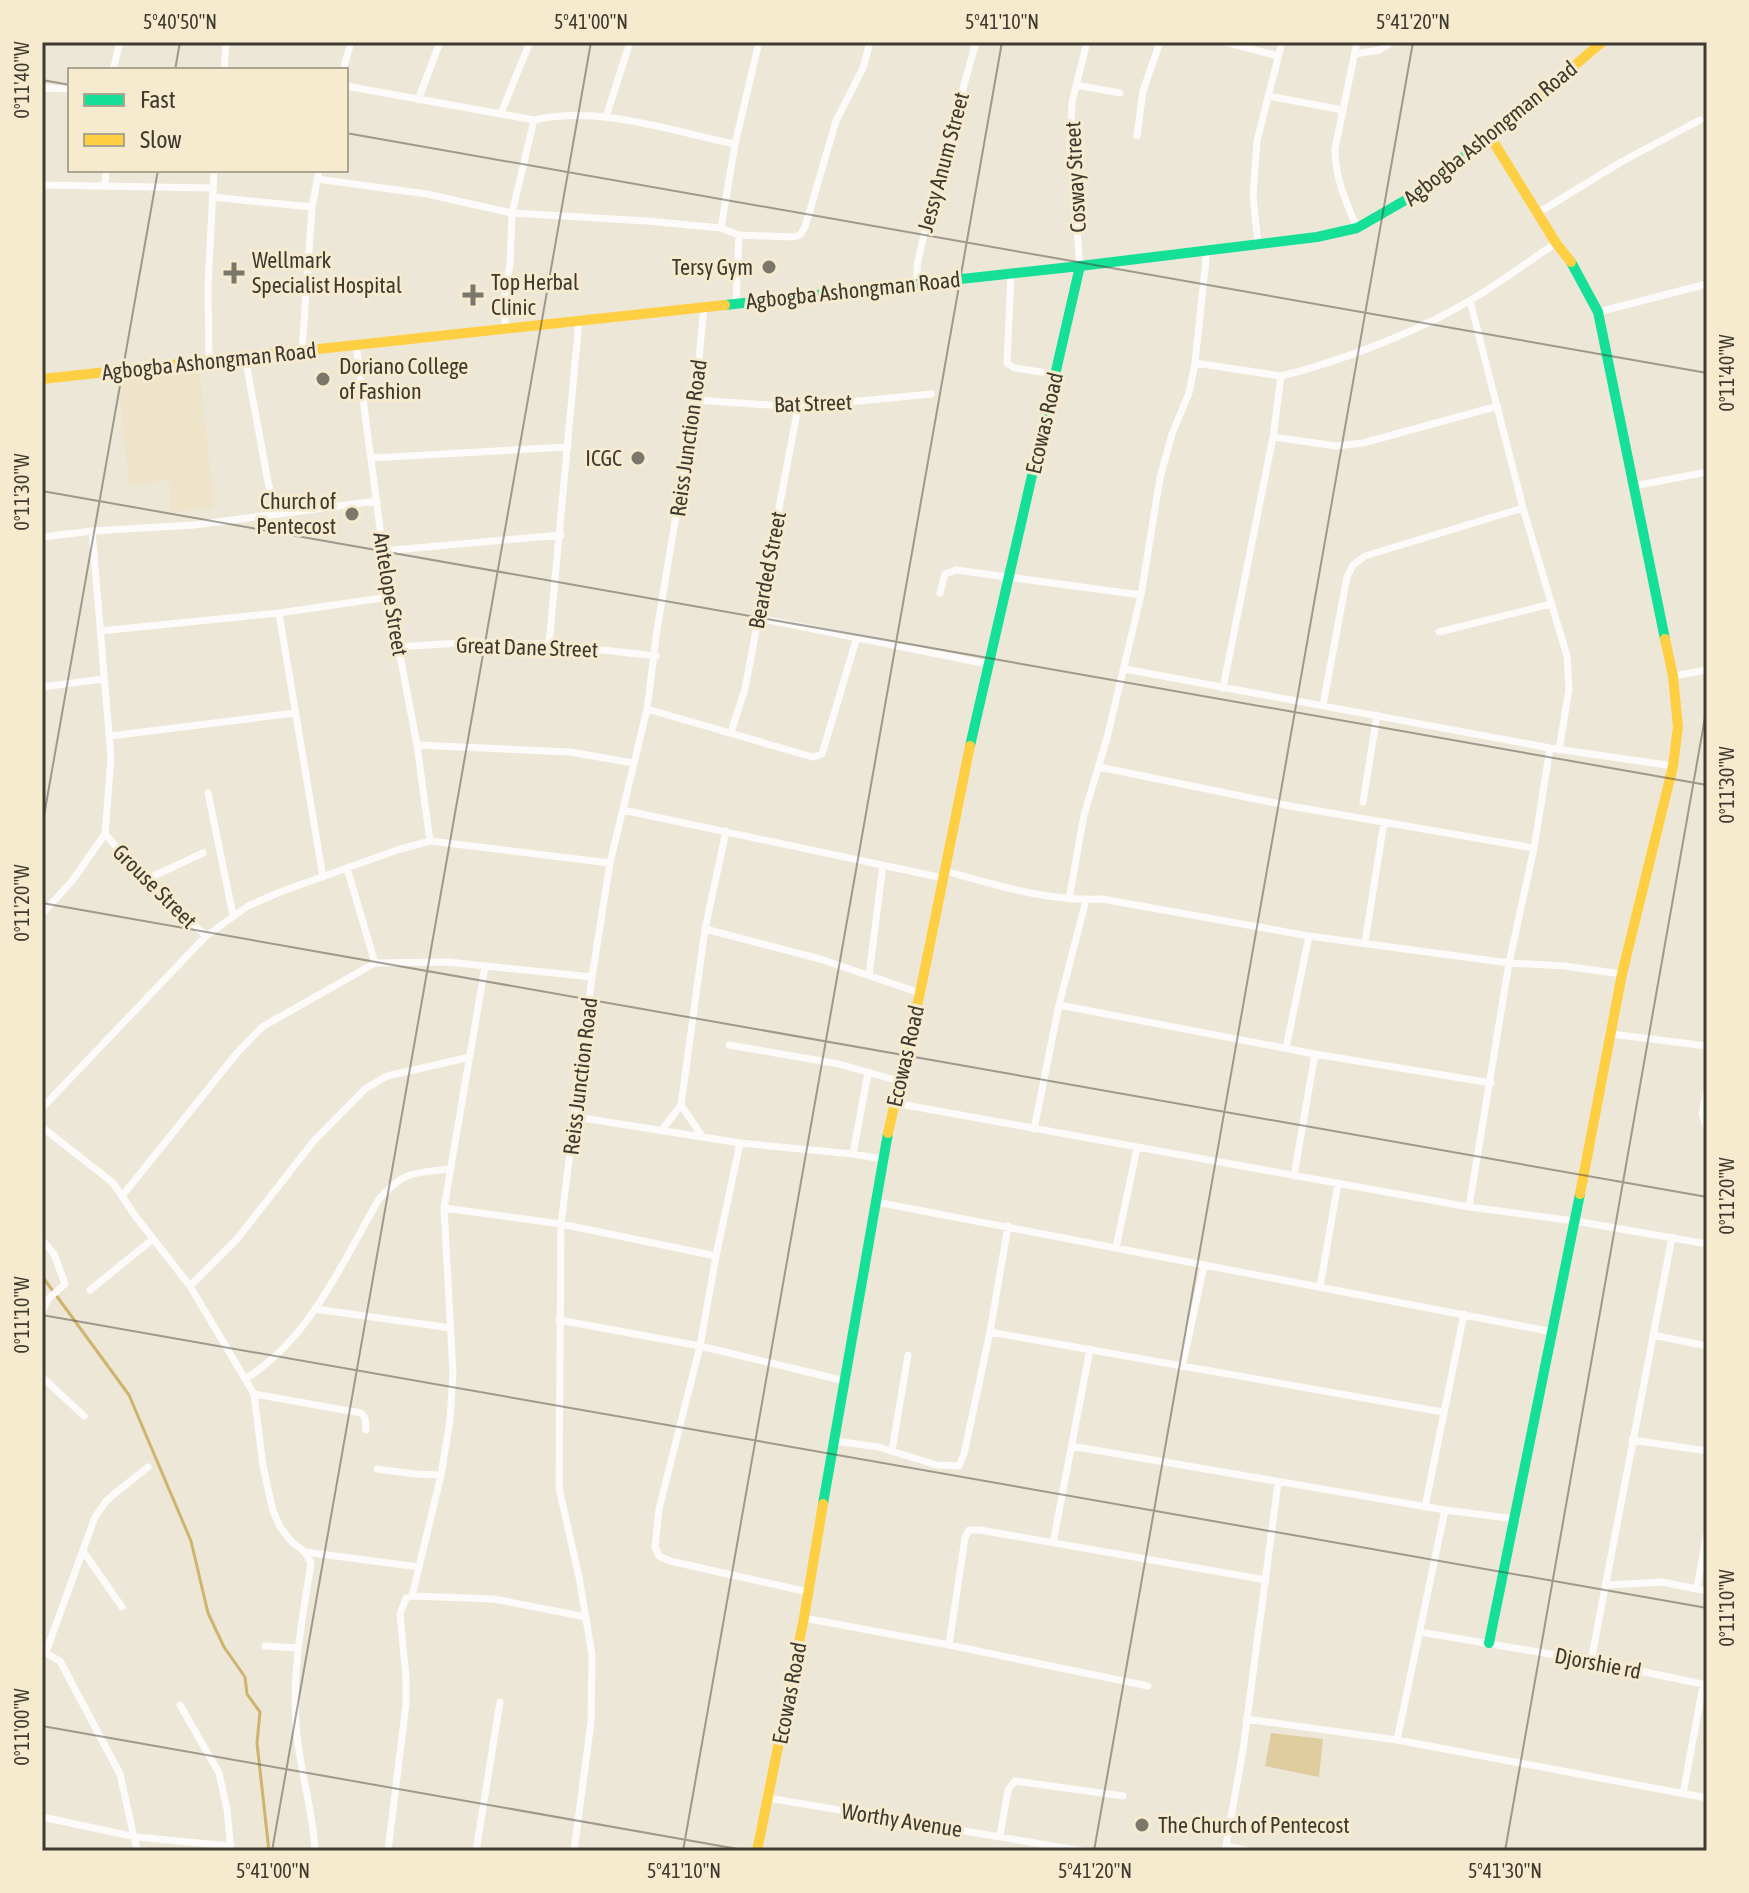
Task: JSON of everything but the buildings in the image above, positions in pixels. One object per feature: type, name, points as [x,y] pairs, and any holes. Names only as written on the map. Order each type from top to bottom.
[{"type":"street","points":[[114,68],[120,42]]},
{"type":"street","points":[[224,68],[226,42]]},
{"type":"street","points":[[344,68],[351,42]]},
{"type":"street","points":[[418,100],[440,42]]},
{"type":"street","points":[[501,113],[530,42]]},
{"type":"street","points":[[606,117],[630,42]]},
{"type":"street","points":[[721,228],[735,144],[759,42]]},
{"type":"street","points":[[302,351],[312,207],[318,174],[512,213],[721,228],[739,235],[793,237],[800,235],[805,227],[836,121],[863,68],[870,42]]},
{"type":"street","name":"Jessy Anum Street","points":[[917,283],[917,265],[931,204],[976,42]]},
{"type":"street","name":"Cosway Street","points":[[1080,266],[1070,147],[1072,102],[1087,42]]},
{"type":"street","points":[[1137,136],[1143,91],[1160,42]]},
{"type":"street","points":[[1225,42],[1278,56]]},
{"type":"street","points":[[1258,244],[1253,195],[1257,141],[1282,42]]},
{"type":"street","points":[[1357,42],[1335,149],[1339,185],[1357,228]]},
{"type":"street","points":[[1355,54],[1379,50],[1393,42]]},
{"type":"street","name":"Agbogba Ashongman Road","points":[[42,379],[1080,266],[1317,237],[1357,228],[1416,194],[1491,138],[1599,43]]},
{"type":"street","points":[[1076,85],[1120,93]]},
{"type":"street","points":[[348,86],[534,120],[559,116],[606,117],[735,144]]},
{"type":"street","points":[[42,88],[68,89]]},
{"type":"street","points":[[1268,96],[1343,110]]},
{"type":"street","points":[[505,328],[512,213],[534,120]]},
{"type":"street","points":[[1538,213],[1621,162],[1700,120]]},
{"type":"street","points":[[1489,1643],[1622,974],[1673,766],[1678,727],[1673,676],[1598,312],[1576,268],[1556,243],[1491,138]]},
{"type":"street","points":[[105,184],[106,172]]},
{"type":"street","points":[[209,360],[208,286],[214,172]]},
{"type":"street","points":[[42,185],[105,184],[212,192],[312,207]]},
{"type":"street","points":[[736,303],[739,235]]},
{"type":"street","points":[[1195,363],[1281,376],[1313,368],[1413,329],[1470,301],[1556,243]]},
{"type":"street","points":[[1069,899],[1084,815],[1125,669],[1141,595],[1160,478],[1172,434],[1189,393],[1207,250]]},
{"type":"street","name":"Ecowas Road","points":[[757,1851],[804,1618],[882,1159],[920,993],[987,664],[1080,266]]},
{"type":"street","points":[[1011,273],[1007,363],[1014,368],[1055,374]]},
{"type":"street","points":[[1598,312],[1707,284]]},
{"type":"street","points":[[1470,301],[1569,672],[1559,750]]},
{"type":"street","name":"Reiss Junction Road","points":[[574,1851],[591,1722],[592,1655],[559,1488],[561,1224],[592,977],[610,863],[647,709],[656,656],[657,630],[695,400],[704,306]]},
{"type":"street","points":[[549,644],[579,320]]},
{"type":"street","name":"Antelope Street","points":[[356,345],[382,551],[417,745],[430,841]]},
{"type":"street","points":[[245,357],[276,513]]},
{"type":"street","points":[[1223,688],[1273,437],[1281,376]]},
{"type":"street","name":"Bat Street","points":[[695,400],[798,407],[931,394]]},
{"type":"street","points":[[1273,437],[1336,446],[1363,443],[1498,406]]},
{"type":"street","name":"Bearded Street","points":[[731,732],[745,689],[798,407]]},
{"type":"street","points":[[372,458],[568,447]]},
{"type":"street","points":[[1634,486],[1707,472]]},
{"type":"street","points":[[42,537],[194,525],[377,501]]},
{"type":"street","points":[[1323,705],[1347,577],[1353,565],[1365,556],[1523,508]]},
{"type":"street","points":[[42,914],[72,881],[105,834],[111,758],[92,531]]},
{"type":"street","points":[[382,551],[561,535]]},
{"type":"street","points":[[940,593],[948,571],[1008,575],[1141,595]]},
{"type":"street","points":[[100,631],[279,613],[389,597]]},
{"type":"street","points":[[1439,632],[1551,604]]},
{"type":"street","points":[[279,613],[323,877]]},
{"type":"street","points":[[758,618],[987,664]]},
{"type":"street","points":[[647,709],[813,757],[822,754],[857,637]]},
{"type":"street","name":"Great Dane Street","points":[[398,647],[473,642],[549,644],[656,656]]},
{"type":"street","points":[[1125,669],[1559,750],[1673,766]]},
{"type":"street","points":[[1673,676],[1707,670]]},
{"type":"street","points":[[42,687],[103,679]]},
{"type":"street","points":[[110,736],[295,713]]},
{"type":"street","points":[[1363,802],[1377,715]]},
{"type":"street","points":[[417,745],[570,752],[633,763]]},
{"type":"street","points":[[1469,1207],[1509,963],[1534,848],[1550,748]]},
{"type":"street","points":[[1099,767],[1216,792],[1534,848]]},
{"type":"street","points":[[208,793],[233,915]]},
{"type":"street","points":[[623,810],[883,865],[1069,899],[1102,899],[1309,936],[1509,963],[1622,974]]},
{"type":"street","points":[[1365,942],[1384,822]]},
{"type":"street","points":[[661,1131],[681,1105],[705,929],[726,831]]},
{"type":"street","name":"Grouse Street","points":[[105,834],[145,880],[206,936]]},
{"type":"street","points":[[42,1108],[206,936],[233,915],[280,892],[430,841],[610,863]]},
{"type":"street","points":[[145,880],[203,853]]},
{"type":"street","points":[[869,975],[883,865]]},
{"type":"street","points":[[347,868],[375,963]]},
{"type":"street","points":[[1034,1129],[1059,1005],[1086,900]]},
{"type":"street","points":[[705,929],[820,959],[920,993]]},
{"type":"street","points":[[1286,1048],[1309,936]]},
{"type":"street","points":[[122,1196],[237,1053],[262,1027],[375,963],[448,962],[592,977]]},
{"type":"street","points":[[412,1596],[441,1475],[450,1420],[453,1373],[444,1208],[485,966]]},
{"type":"street","points":[[1059,1005],[1315,1054],[1491,1083]]},
{"type":"street","points":[[1611,1034],[1707,1046]]},
{"type":"street","points":[[729,1045],[839,1064],[899,1081]]},
{"type":"street","points":[[1294,1176],[1315,1054]]},
{"type":"street","points":[[190,1286],[237,1239],[313,1142],[365,1089],[387,1076],[470,1057]]},
{"type":"street","points":[[853,1154],[868,1073]]},
{"type":"street","points":[[1707,1088],[1702,1114],[1707,1128]]},
{"type":"street","points":[[894,1103],[1469,1207],[1575,1221],[1707,1244]]},
{"type":"street","points":[[681,1105],[702,1137]]},
{"type":"street","points":[[576,1117],[740,1143],[882,1159]]},
{"type":"street","points":[[42,1127],[104,1176],[122,1196],[190,1286],[254,1394],[263,1466],[273,1511],[292,1542],[305,1552],[311,1563],[298,1648],[295,1722],[315,1851]]},
{"type":"street","points":[[740,1143],[700,1346],[659,1509],[655,1547],[659,1556],[670,1561],[808,1592]]},
{"type":"street","points":[[1116,1248],[1137,1148]]},
{"type":"street","points":[[245,1379],[294,1338],[315,1309],[379,1199],[392,1184],[409,1173],[449,1169]]},
{"type":"street","points":[[1320,1287],[1338,1183]]},
{"type":"street","points":[[876,1202],[1553,1332]]},
{"type":"street","points":[[444,1208],[561,1224],[716,1256]]},
{"type":"street","points":[[835,1441],[892,1450],[937,1465],[959,1466],[990,1332],[1008,1226]]},
{"type":"street","points":[[1591,1661],[1672,1237]]},
{"type":"street","points":[[90,1290],[153,1239]]},
{"type":"street","points":[[42,1240],[54,1254],[65,1284],[49,1298],[42,1312]]},
{"type":"street","points":[[1182,1367],[1204,1266]]},
{"type":"street","points":[[315,1309],[451,1328]]},
{"type":"street","points":[[1425,1507],[1464,1314]]},
{"type":"street","points":[[559,1320],[700,1346],[845,1381]]},
{"type":"street","points":[[990,1332],[1443,1412]]},
{"type":"street","points":[[1653,1335],[1707,1346]]},
{"type":"street","points":[[1053,1543],[1090,1349]]},
{"type":"street","points":[[892,1450],[908,1355]]},
{"type":"street","points":[[42,1377],[84,1416]]},
{"type":"street","points":[[254,1394],[361,1413],[365,1418],[366,1430]]},
{"type":"street","points":[[1632,1440],[1707,1451]]},
{"type":"street","points":[[1071,1446],[1278,1483],[1516,1519]]},
{"type":"street","points":[[137,1851],[120,1774],[60,1661],[44,1651],[95,1517],[107,1500],[148,1467]]},
{"type":"street","points":[[377,1469],[441,1475]]},
{"type":"street","points":[[1249,1851],[1226,1849],[1278,1483]]},
{"type":"street","points":[[1397,1740],[1445,1510]]},
{"type":"street","points":[[949,1645],[965,1538],[969,1530],[1266,1580]]},
{"type":"street","points":[[1697,1588],[1707,1532]]},
{"type":"street","points":[[83,1551],[122,1607]]},
{"type":"street","points":[[305,1552],[419,1567]]},
{"type":"street","points":[[1606,1585],[1662,1582],[1707,1591]]},
{"type":"street","points":[[388,1851],[406,1704],[400,1614],[402,1603],[412,1596],[494,1599],[586,1617]]},
{"type":"street","points":[[804,1618],[1148,1686]]},
{"type":"street","name":"Djorshie rd","points":[[1420,1632],[1591,1661],[1705,1685]]},
{"type":"street","points":[[265,1646],[298,1648]]},
{"type":"street","points":[[1683,1794],[1705,1685]]},
{"type":"street","points":[[476,1851],[500,1702]]},
{"type":"street","points":[[42,1817],[136,1837],[231,1848],[219,1773],[180,1705]]},
{"type":"street","points":[[1246,1719],[1397,1740],[1707,1798]]},
{"type":"street","points":[[1000,1836],[1008,1790],[1015,1781],[1123,1796]]},
{"type":"street","name":"Worthy Avenue","points":[[768,1798],[1083,1851]]},
{"type":"shaded area","points":[[200,371],[214,508],[171,512],[169,480],[129,486],[118,378]]},
{"type":"shaded area","points":[[1271,1733],[1323,1739],[1319,1777],[1265,1766]]},
{"type":"waterway","points":[[42,1276],[129,1395],[191,1541],[208,1613],[224,1647],[245,1677],[247,1694],[260,1712],[257,1743],[269,1851]]},
{"type":"traffic: fast","points":[[725,305],[1080,266],[1317,237],[1357,228],[1416,194],[1510,121]]},
{"type":"traffic: fast","points":[[1571,262],[1598,312],[1665,639]]},
{"type":"traffic: fast","points":[[970,746],[1080,266]]},
{"type":"traffic: fast","points":[[823,1504],[888,1133]]},
{"type":"traffic: fast","points":[[1489,1643],[1580,1194]]},
{"type":"traffic: slow","points":[[1510,121],[1602,42]]},
{"type":"traffic: slow","points":[[1491,138],[1571,262]]},
{"type":"traffic: slow","points":[[42,379],[725,305]]},
{"type":"traffic: slow","points":[[1580,1194],[1622,974],[1673,766],[1678,727],[1673,676],[1665,639]]},
{"type":"traffic: slow","points":[[888,1133],[970,746]]},
{"type":"traffic: slow","points":[[757,1851],[804,1618],[823,1504]]},
{"type":"place","name":"Tersy Gym","points":[[769,267]]},
{"type":"place","name":"Wellmark Specialist Hospital","points":[[234,273]]},
{"type":"place","name":"Top Herbal Clinic","points":[[473,295]]},
{"type":"place","name":"Doriano College of Fashion","points":[[323,379]]},
{"type":"place","name":"ICGC","points":[[638,458]]},
{"type":"place","name":"Church of Pentecost","points":[[352,514]]},
{"type":"place","name":"The Church of Pentecost","points":[[1142,1825]]}]
